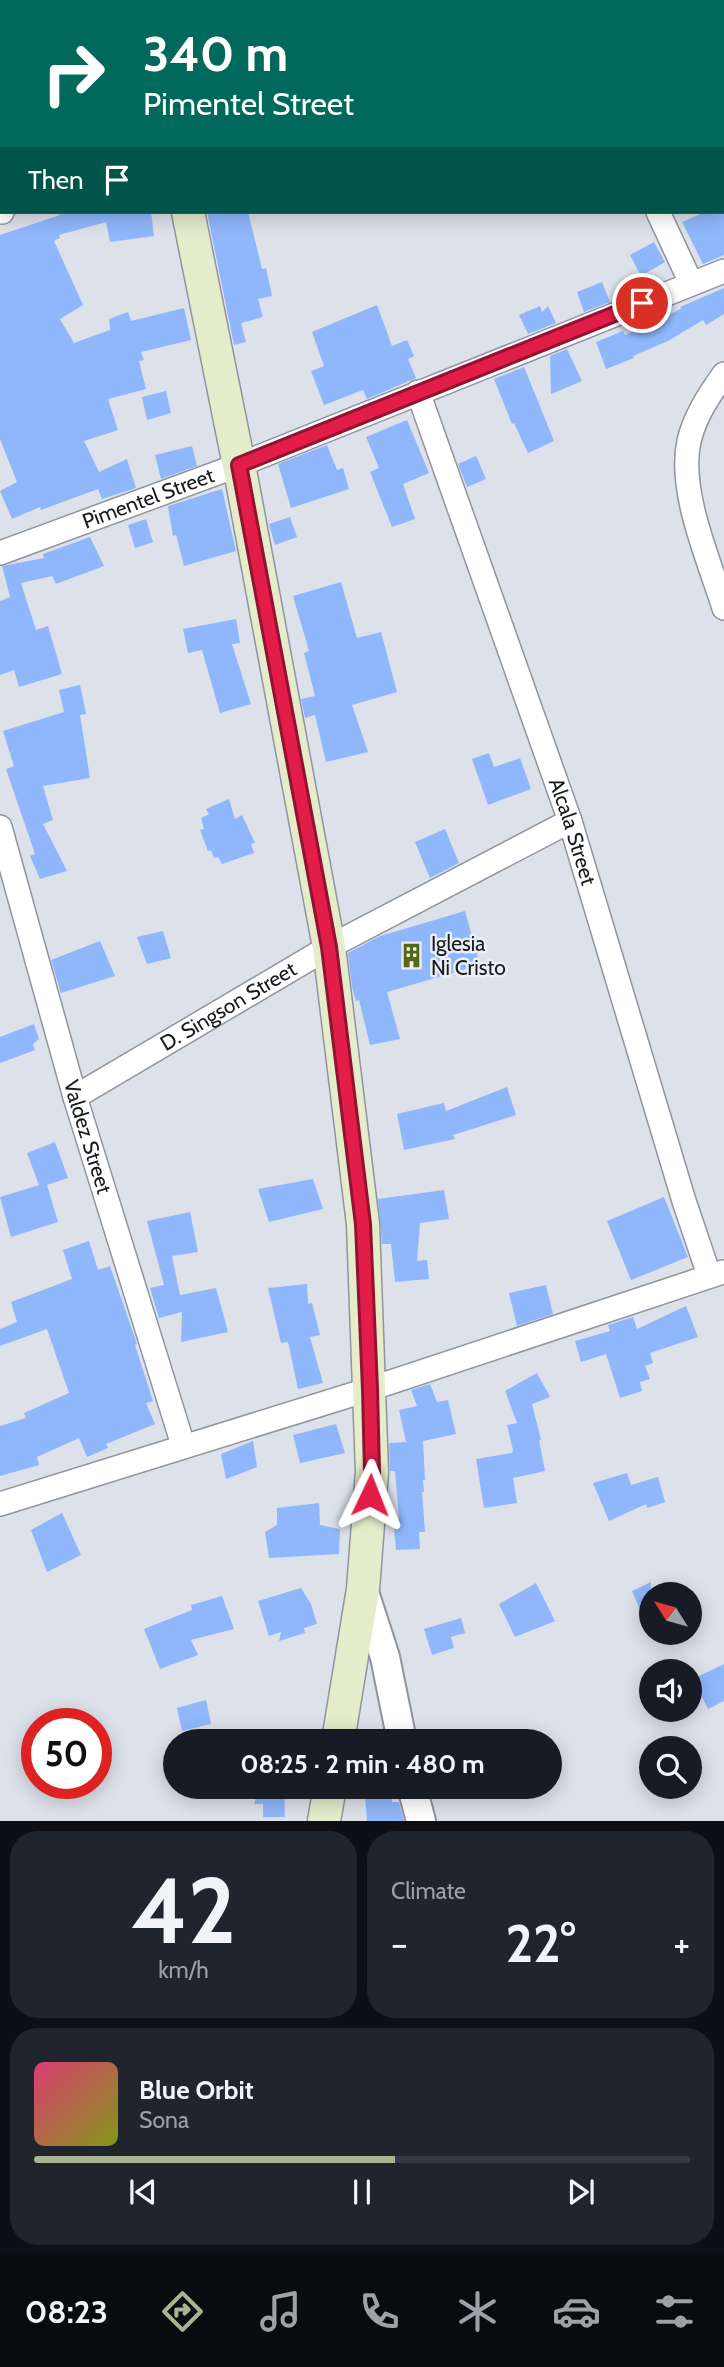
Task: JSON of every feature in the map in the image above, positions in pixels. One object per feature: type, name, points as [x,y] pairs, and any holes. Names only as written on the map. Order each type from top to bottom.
[{"type":"main road","points":[[188,214],[239,465],[329,947],[363,1224],[372,1472],[363,1588],[340,1729]]},
{"type":"main road","points":[[324,1821],[328,1799]]},
{"type":"street","points":[[660,214],[691,283]]},
{"type":"street","name":"Pimentel Street","points":[[0,553],[239,465],[724,271]]},
{"type":"street","points":[[724,374],[697,418],[689,442],[686,471],[690,499],[724,608]]},
{"type":"street","name":"Alcala Street","points":[[418,392],[570,821],[684,1201],[717,1273]]},
{"type":"street","name":"D. Singson Street","points":[[75,1097],[329,947],[570,821]]},
{"type":"street","name":"Valdez Street","points":[[0,827],[75,1097],[183,1445]]},
{"type":"street","points":[[0,1504],[370,1389],[717,1273]]},
{"type":"street","points":[[363,1588],[385,1657],[400,1729]]},
{"type":"street","points":[[415,1799],[421,1821]]},
{"type":"building","points":[[151,214],[154,236],[110,242],[106,222],[59,235],[60,238],[54,241],[83,305],[60,319],[74,343],[110,330],[109,319],[128,312],[131,321],[184,308],[191,340],[141,352],[144,360],[139,361],[146,389],[108,399],[118,430],[84,441],[99,472],[127,459],[136,488],[102,499],[98,489],[41,510],[40,507],[12,519],[0,491],[17,482],[0,439],[0,235],[60,215]]},
{"type":"building","points":[[207,214],[248,214],[262,269],[266,268],[272,296],[258,299],[263,317],[241,323],[246,342],[234,345]]},
{"type":"building","points":[[700,214],[724,214],[724,255],[703,264],[682,222]]},
{"type":"building","points":[[654,242],[665,262],[641,276],[630,255]]},
{"type":"building","points":[[602,282],[610,302],[584,312],[577,292]]},
{"type":"building","points":[[724,288],[724,314],[706,325],[703,320],[668,341],[606,369],[596,342],[623,331],[625,335]]},
{"type":"building","points":[[377,305],[392,346],[407,340],[414,356],[408,359],[416,378],[367,399],[363,390],[324,405],[311,371],[324,366],[312,332]]},
{"type":"building","points":[[540,306],[542,312],[548,306],[556,323],[528,334],[519,315]]},
{"type":"building","points":[[567,349],[582,381],[551,394],[550,356]]},
{"type":"building","points":[[524,367],[554,441],[528,453],[514,423],[512,424],[494,379]]},
{"type":"building","points":[[166,391],[171,413],[147,420],[142,397]]},
{"type":"building","points":[[407,420],[429,473],[403,484],[415,519],[392,527],[370,472],[379,468],[366,437]]},
{"type":"building","points":[[327,445],[337,470],[343,468],[349,489],[291,508],[278,464]]},
{"type":"building","points":[[192,446],[197,466],[161,479],[155,455]]},
{"type":"building","points":[[476,456],[486,479],[467,487],[458,464]]},
{"type":"building","points":[[222,489],[236,551],[184,566],[176,535],[173,536],[168,506]]},
{"type":"building","points":[[290,517],[297,537],[275,545],[269,524]]},
{"type":"building","points":[[146,519],[153,542],[135,548],[128,525]]},
{"type":"building","points":[[90,537],[104,566],[56,584],[52,576],[21,583],[36,630],[48,626],[62,674],[19,687],[14,670],[0,675],[0,601],[10,597],[2,566],[44,558],[43,554]]},
{"type":"building","points":[[341,582],[357,638],[381,632],[397,692],[352,705],[368,752],[326,762],[315,715],[305,718],[301,699],[315,696],[304,653],[309,651],[293,596]]},
{"type":"building","points":[[236,619],[240,643],[232,644],[251,704],[220,713],[202,650],[188,653],[183,629]]},
{"type":"building","points":[[80,685],[86,714],[80,715],[90,778],[43,786],[53,820],[43,824],[67,871],[40,879],[30,856],[35,854],[6,769],[14,766],[3,731],[64,712],[59,690]]},
{"type":"building","points":[[489,753],[494,767],[520,758],[531,789],[488,805],[472,759]]},
{"type":"building","points":[[229,799],[235,819],[242,815],[255,843],[251,844],[254,853],[222,864],[218,857],[214,858],[211,850],[208,851],[200,830],[204,829],[201,818],[209,814],[206,809]]},
{"type":"building","points":[[445,829],[459,863],[430,878],[415,842]]},
{"type":"building","name":"Iglesia Ni Cristo","points":[[465,911],[480,965],[387,992],[400,1039],[370,1045],[359,1000],[356,1001],[352,987],[348,953],[380,936]]},
{"type":"building","points":[[163,931],[171,958],[147,964],[137,937]]},
{"type":"building","points":[[100,941],[115,976],[61,993],[51,960]]},
{"type":"building","points":[[34,1024],[39,1039],[33,1044],[35,1050],[0,1063],[0,1037]]},
{"type":"building","points":[[507,1087],[516,1115],[453,1135],[455,1139],[404,1150],[397,1114],[444,1103],[446,1111]]},
{"type":"building","points":[[55,1142],[68,1178],[47,1185],[58,1222],[11,1237],[0,1197],[39,1185],[27,1153]]},
{"type":"building","points":[[313,1179],[323,1209],[269,1222],[258,1189]]},
{"type":"building","points":[[444,1190],[449,1219],[420,1223],[417,1261],[427,1260],[429,1279],[395,1282],[391,1244],[382,1244],[378,1199]]},
{"type":"building","points":[[664,1197],[688,1257],[631,1280],[607,1221]]},
{"type":"building","points":[[190,1212],[198,1252],[172,1256],[180,1295],[216,1288],[228,1332],[181,1342],[182,1312],[159,1318],[150,1288],[164,1285],[147,1221]]},
{"type":"building","points":[[89,1241],[98,1270],[110,1266],[137,1344],[135,1345],[153,1401],[146,1403],[155,1424],[106,1444],[108,1448],[87,1457],[79,1438],[37,1457],[39,1465],[0,1476],[0,1426],[26,1418],[24,1413],[69,1393],[47,1329],[0,1346],[0,1329],[17,1322],[11,1302],[72,1279],[63,1250]]},
{"type":"building","points":[[307,1284],[308,1304],[312,1303],[320,1335],[310,1337],[323,1383],[298,1389],[288,1342],[281,1343],[268,1288]]},
{"type":"building","points":[[546,1285],[553,1314],[517,1326],[509,1293]]},
{"type":"building","points":[[686,1306],[698,1337],[650,1353],[653,1363],[645,1366],[650,1379],[640,1382],[642,1391],[620,1398],[606,1354],[581,1362],[575,1341],[610,1331],[608,1325],[633,1317],[637,1329]]},
{"type":"building","points":[[537,1373],[550,1397],[532,1404],[545,1471],[513,1478],[517,1503],[484,1508],[476,1459],[512,1453],[507,1425],[517,1423],[505,1391]]},
{"type":"building","points":[[430,1384],[437,1402],[448,1400],[456,1434],[423,1441],[425,1480],[422,1492],[425,1532],[419,1532],[420,1549],[396,1550],[393,1519],[399,1519],[395,1471],[390,1471],[389,1443],[406,1442],[399,1410],[417,1406],[411,1390]]},
{"type":"building","points":[[336,1424],[345,1453],[300,1463],[293,1435]]},
{"type":"building","points":[[253,1441],[257,1467],[226,1479],[221,1454]]},
{"type":"building","points":[[627,1473],[631,1485],[658,1477],[665,1502],[647,1508],[646,1504],[609,1521],[593,1483]]},
{"type":"building","points":[[319,1503],[320,1525],[340,1529],[339,1554],[269,1558],[265,1532],[277,1525],[277,1508]]},
{"type":"building","points":[[62,1513],[81,1555],[47,1572],[31,1530]]},
{"type":"building","points":[[536,1583],[555,1621],[515,1637],[499,1604]]},
{"type":"building","points":[[301,1588],[311,1604],[317,1624],[304,1628],[305,1633],[279,1641],[281,1632],[269,1636],[258,1601]]},
{"type":"building","points":[[639,1588],[639,1607],[632,1591]]},
{"type":"building","points":[[222,1596],[234,1629],[191,1640],[198,1655],[160,1669],[144,1629],[192,1610],[191,1605]]},
{"type":"building","points":[[461,1618],[465,1633],[451,1637],[454,1648],[432,1655],[424,1629]]},
{"type":"building","points":[[724,1664],[724,1701],[708,1709],[702,1697],[702,1675]]},
{"type":"building","points":[[206,1700],[211,1724],[182,1729],[177,1708]]},
{"type":"building","points":[[255,1799],[284,1799],[285,1817],[263,1817],[263,1804],[254,1804]]},
{"type":"building","points":[[365,1799],[392,1799],[392,1802],[399,1802],[404,1821],[367,1821]]},
{"type":"place","name":"Iglesia Ni Cristo","points":[[411,956]]},
{"type":"route","points":[[370,1495],[370,1389],[363,1224],[329,947],[239,465],[642,303]]}]
